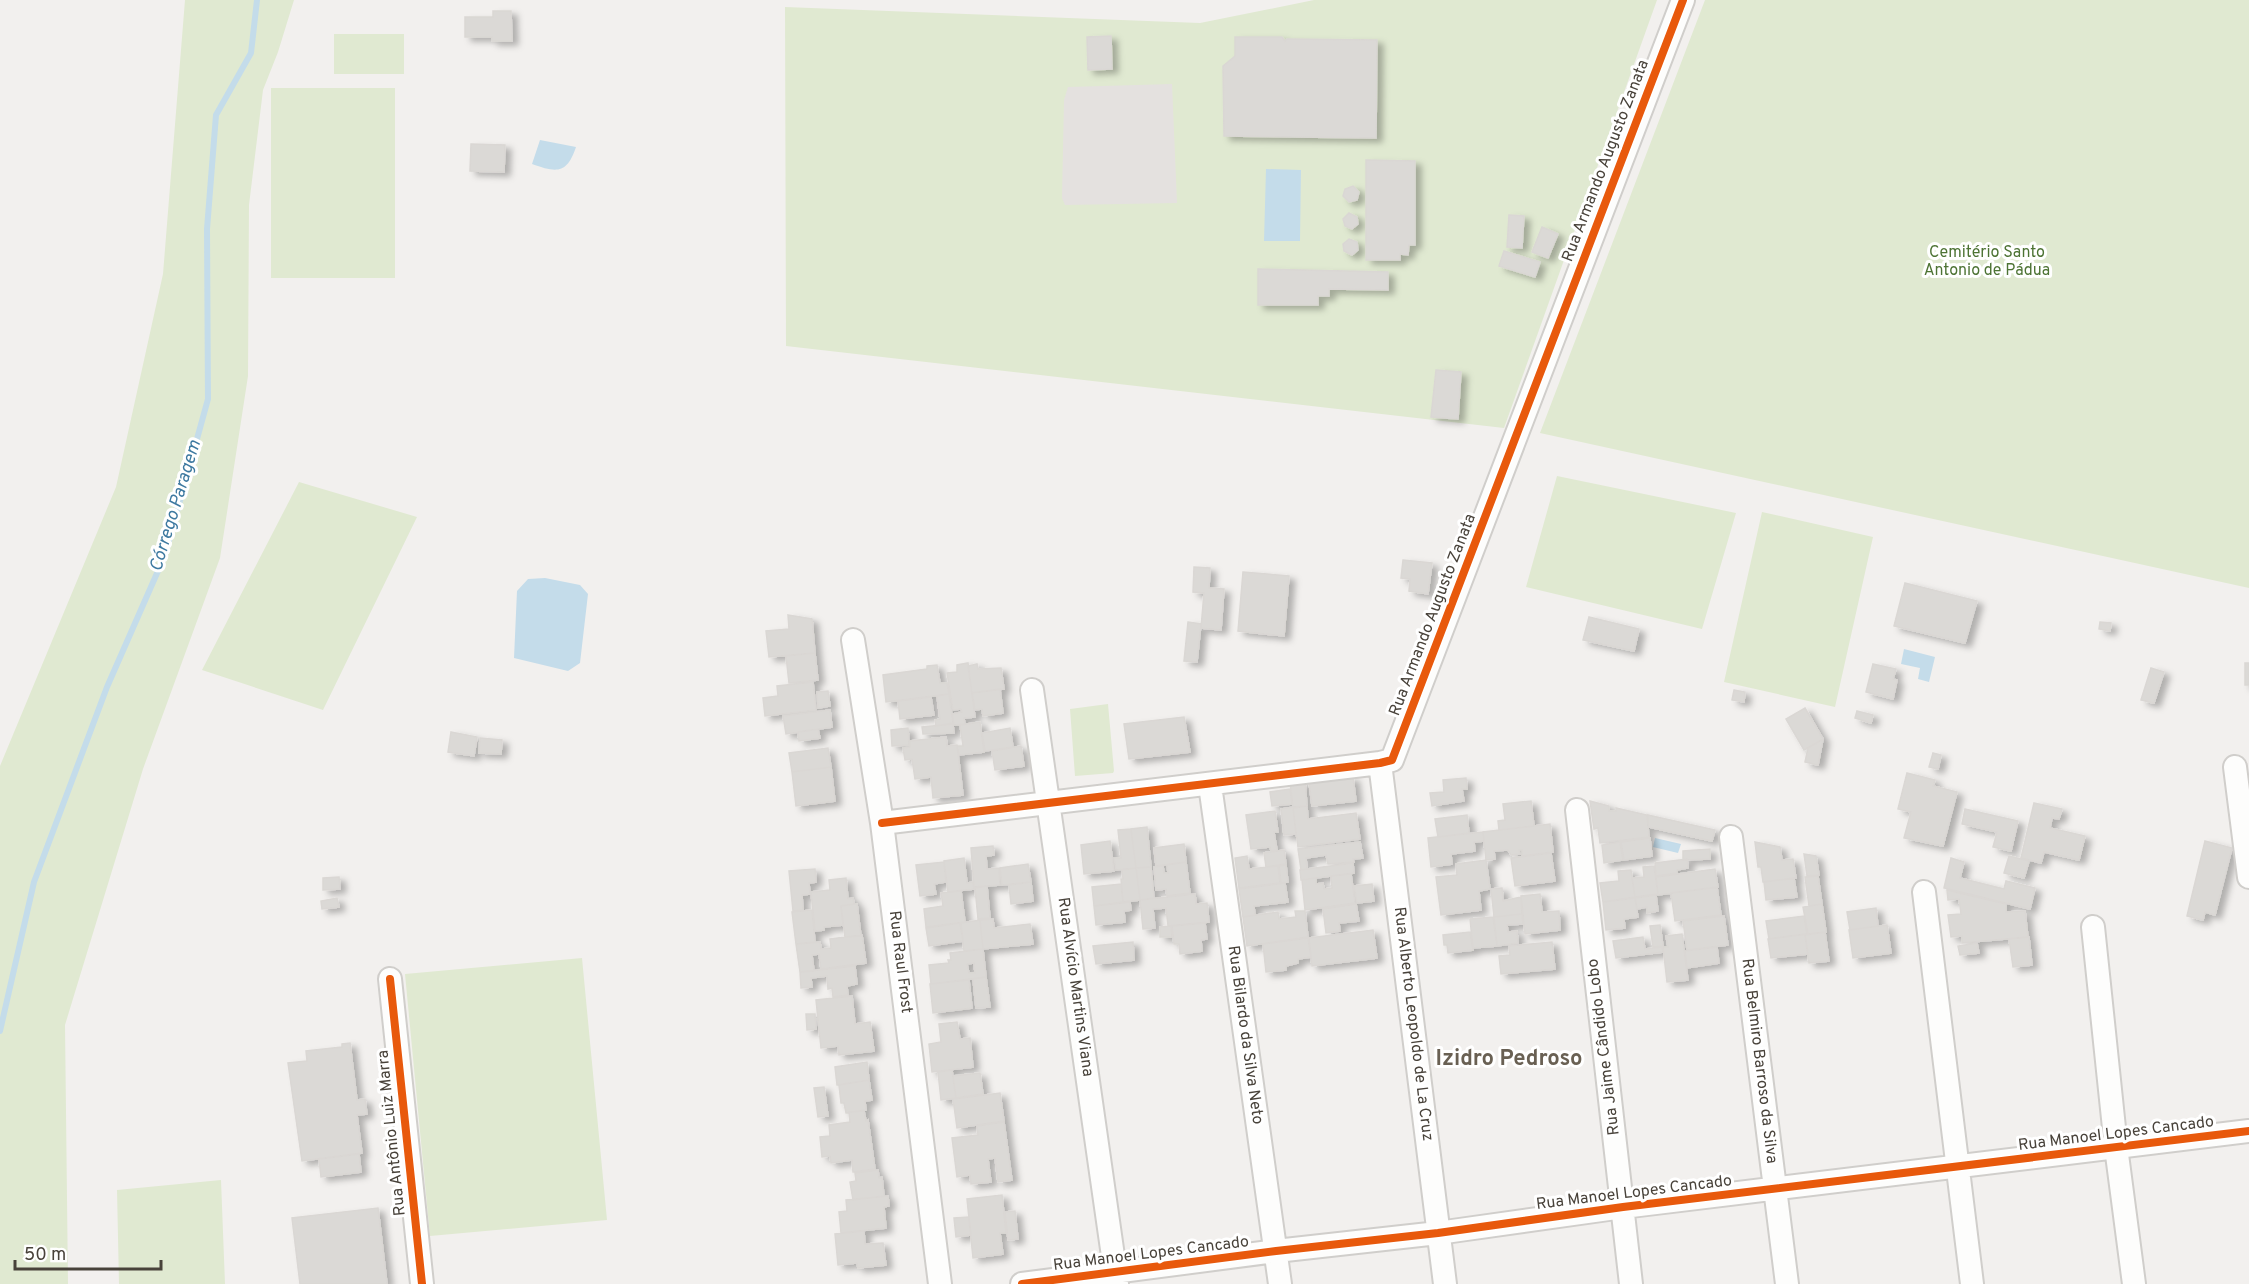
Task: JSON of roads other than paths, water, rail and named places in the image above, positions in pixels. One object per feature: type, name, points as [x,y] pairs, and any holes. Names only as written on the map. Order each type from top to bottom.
[{"type":"street","name":"Rua Armando Augusto Zanata","points":[[1380,764],[1392,760],[1683,0]]},
{"type":"street","name":"Rua Raul Frost","points":[[854,640],[882,824],[940,1284]]},
{"type":"street","name":"Rua Alvício Martins Viana","points":[[1032,690],[1117,1278]]},
{"type":"street","points":[[882,824],[1380,764]]},
{"type":"street","name":"Rua Alberto Leopoldo de La Cruz","points":[[1380,764],[1445,1284]]},
{"type":"street","points":[[2235,767],[2249,877]]},
{"type":"street","name":"Rua Bilardo da Silva Neto","points":[[1210,785],[1280,1284]]},
{"type":"street","name":"Rua Jaime Cândido Lobo","points":[[1577,810],[1631,1284]]},
{"type":"street","name":"Rua Belmiro Barroso da Silva","points":[[1731,837],[1787,1284]]},
{"type":"street","points":[[1924,892],[1972,1284]]},
{"type":"street","points":[[2093,927],[2116,1147],[2134,1284]]},
{"type":"street","name":"Rua Antônio Luiz Marra","points":[[390,979],[422,1284]]},
{"type":"street","name":"Rua Manoel Lopes Cancado","points":[[1022,1284],[1117,1278],[1276,1251],[1438,1233],[1623,1207],[2249,1131]]},
{"type":"water","points":[[540,140],[576,147],[565,167],[555,170],[532,164]]},
{"type":"water","points":[[1266,169],[1301,170],[1300,241],[1264,241]]},
{"type":"water","points":[[545,578],[580,585],[588,594],[580,663],[568,671],[514,658],[517,591],[528,579]]},
{"type":"water","points":[[1904,649],[1935,657],[1929,682],[1918,679],[1920,668],[1901,664]]},
{"type":"water","points":[[1655,838],[1681,844],[1678,853],[1653,847]]},
{"type":"waterway","name":"Córrego Paragem","points":[[0,1031],[34,882],[107,687],[165,555],[208,399],[207,229],[216,115],[251,53],[257,0]]},
{"type":"district","name":"Izidro Pedroso","points":[[1509,1059]]},
{"type":"park label","name":"Cemitério Santo Antonio de Pádua","points":[[1987,262]]}]
